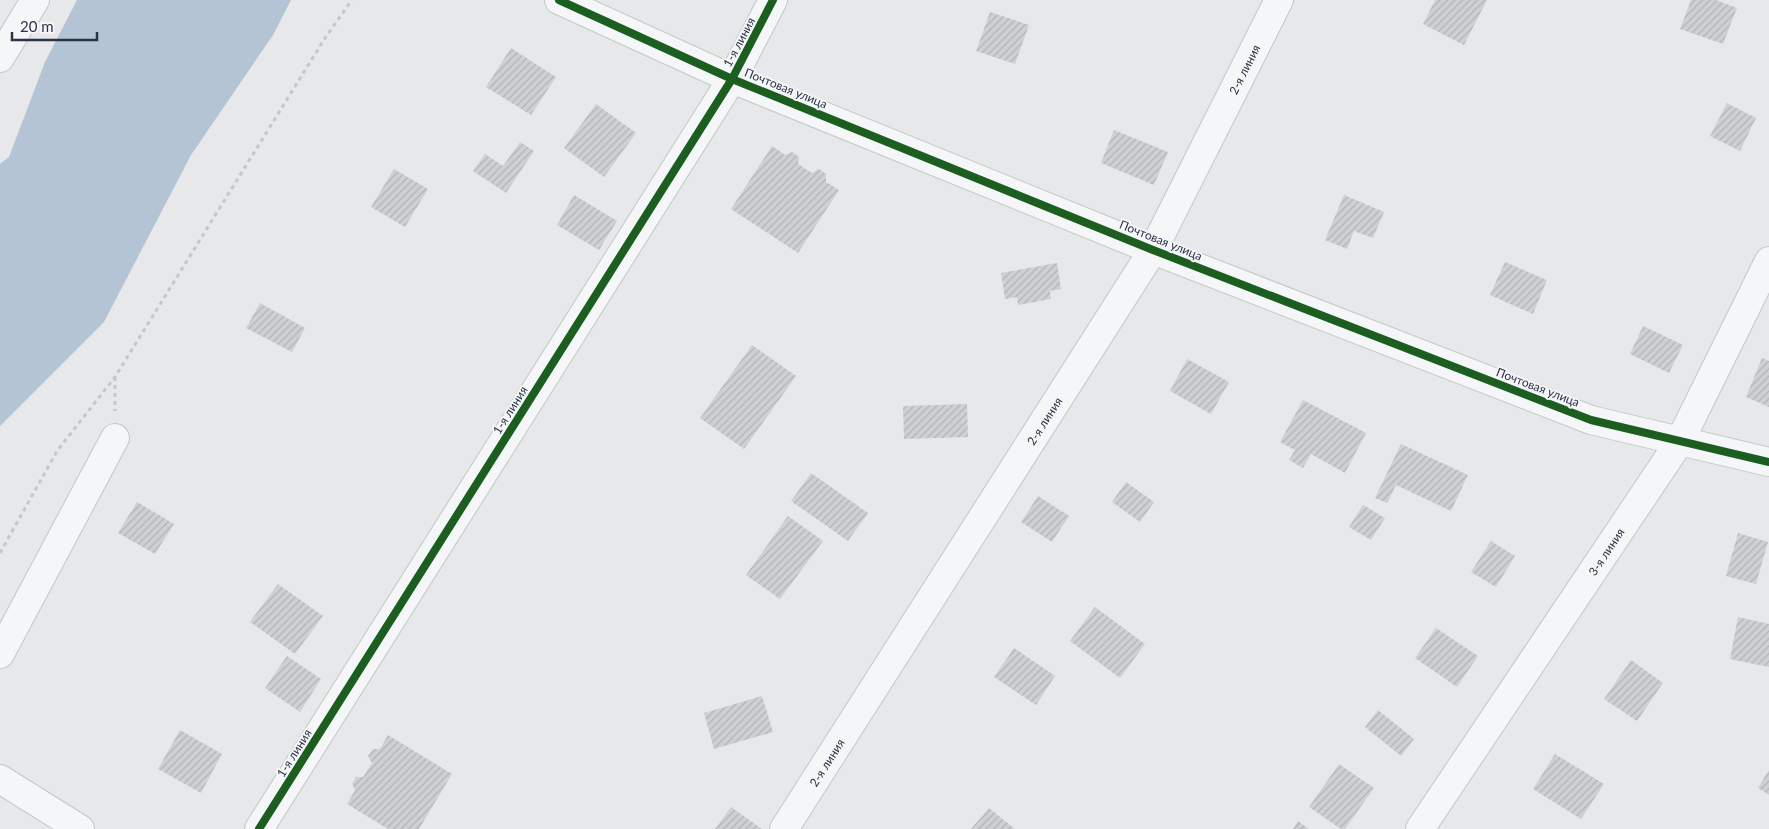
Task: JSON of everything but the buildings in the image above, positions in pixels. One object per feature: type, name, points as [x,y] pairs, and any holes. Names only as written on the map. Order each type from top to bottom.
[{"type":"street","points":[[0,58],[35,0]]},
{"type":"street","name":"Почтовая улица","points":[[559,0],[732,79],[1153,250],[1591,420],[1769,462]]},
{"type":"street","name":"1-я линия","points":[[259,829],[732,79],[774,0]]},
{"type":"street","name":"2-я линия","points":[[784,829],[1153,250],[1279,0]]},
{"type":"street","name":"3-я линия","points":[[1420,829],[1680,441],[1769,261]]},
{"type":"street","points":[[0,654],[115,438]]},
{"type":"street","points":[[0,779],[80,829]]},
{"type":"path","points":[[0,553],[57,451],[115,377],[324,38],[352,0]]},
{"type":"path","points":[[115,377],[115,438]]},
{"type":"water","points":[[77,0],[291,0],[273,35],[191,155],[104,322],[0,426],[0,164],[9,157],[45,62]]},
{"type":"cycle path","points":[[559,0],[732,79],[1153,250],[1591,420],[1769,462]]},
{"type":"cycle path","points":[[259,829],[732,79],[773,0]]}]
